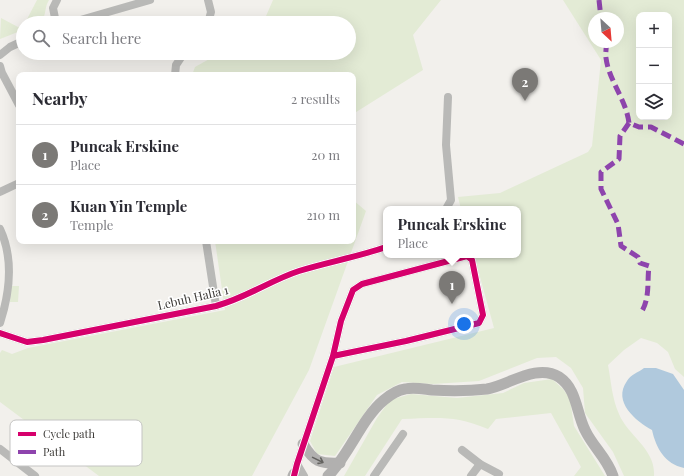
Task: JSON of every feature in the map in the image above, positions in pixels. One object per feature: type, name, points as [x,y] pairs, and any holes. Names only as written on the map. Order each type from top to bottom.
[{"type":"main road","points":[[328,476],[340,463],[376,409],[394,393],[404,389],[416,388],[444,390],[485,389],[506,384],[527,375],[546,372],[560,377],[568,385],[585,430],[603,455],[613,476]]},
{"type":"main road","points":[[303,444],[315,460],[324,463],[340,463]]},
{"type":"street","points":[[55,16],[53,8],[57,0]]},
{"type":"street","points":[[94,16],[150,0]]},
{"type":"street","points":[[208,0],[211,12],[210,16]]},
{"type":"street","points":[[0,60],[3,52],[16,45]]},
{"type":"street","points":[[175,72],[176,65],[179,60]]},
{"type":"street","points":[[0,66],[3,81],[16,100]]},
{"type":"street","points":[[448,97],[446,145],[451,200],[448,206]]},
{"type":"street","points":[[2,191],[16,179]]},
{"type":"street","points":[[2,191],[16,184]]},
{"type":"street","points":[[0,229],[7,246],[10,271],[0,323]]},
{"type":"street","points":[[206,244],[216,306]]},
{"type":"street","name":"Lebuh Halia 1","points":[[0,333],[27,342],[43,340],[216,306],[229,302],[299,271],[360,256],[383,248]]},
{"type":"street","points":[[296,473],[303,444],[333,356],[341,321],[353,290],[362,284],[460,258]]},
{"type":"street","points":[[333,356],[406,341],[479,323],[483,315],[472,260],[470,258]]},
{"type":"street","points":[[374,476],[403,434]]},
{"type":"street","points":[[0,449],[10,457]]},
{"type":"street","points":[[462,450],[480,464],[499,474]]},
{"type":"street","points":[[471,476],[480,464]]},
{"type":"street","points":[[22,466],[35,476]]},
{"type":"green space","points":[[37,0],[49,0],[44,16],[29,16]]},
{"type":"green space","points":[[273,0],[441,0],[413,35],[423,70],[356,112],[356,72],[193,72],[195,67],[208,60],[356,60],[356,16],[266,16]]},
{"type":"green space","points":[[563,0],[684,0],[684,377],[675,369],[668,352],[657,343],[641,338],[624,350],[608,365],[613,396],[619,414],[623,422],[641,443],[651,458],[654,476],[624,476],[613,452],[585,413],[583,388],[571,368],[556,357],[537,358],[479,381],[433,384],[402,382],[377,395],[335,456],[317,454],[310,441],[334,367],[494,328],[475,258],[521,258],[521,206],[460,206],[458,197],[500,193],[588,152],[592,146],[601,60],[593,48],[624,48],[624,12],[588,12],[588,39]]},
{"type":"green space","points":[[1,18],[16,26],[16,33],[0,39]]},
{"type":"green space","points":[[356,203],[366,211],[356,239]]},
{"type":"green space","points":[[215,244],[354,244],[309,370],[252,476],[99,476],[86,466],[142,466],[142,420],[24,420],[0,402],[0,353],[2,350],[12,354],[28,348],[225,310]]},
{"type":"green space","points":[[11,286],[19,286],[18,302],[10,302]]},
{"type":"green space","points":[[552,379],[563,389],[570,399],[574,426],[605,476],[574,476],[581,467],[551,413],[496,419],[488,429],[455,419],[402,419],[365,476],[344,476],[377,418],[390,400],[411,394],[457,398],[503,393],[524,383]]},
{"type":"water","points":[[644,368],[656,368],[673,374],[684,390],[684,468],[672,463],[662,454],[656,443],[652,430],[639,422],[624,403],[622,396],[623,389],[628,379]]},
{"type":"marked path","points":[[599,0],[600,12]]},
{"type":"marked path","points":[[606,48],[606,56],[610,74],[625,106],[629,123],[639,127],[651,127],[684,144]]},
{"type":"marked path","points":[[629,123],[620,136],[619,159],[601,172],[601,189],[618,224],[621,246],[638,257],[640,263],[649,266],[647,295],[645,306],[642,311]]},
{"type":"cycle path","points":[[0,333],[27,342],[216,306],[227,303],[278,279],[299,271],[383,248]]},
{"type":"cycle path","points":[[333,356],[341,321],[353,290],[362,284],[460,258]]},
{"type":"cycle path","points":[[333,356],[406,341],[479,323],[483,315],[472,260],[470,258]]},
{"type":"cycle path","points":[[294,476],[333,356]]},
{"type":"place","name":"Kuan Yin Temple","points":[[525,101]]},
{"type":"place","name":"Puncak Erskine","points":[[452,304]]}]
